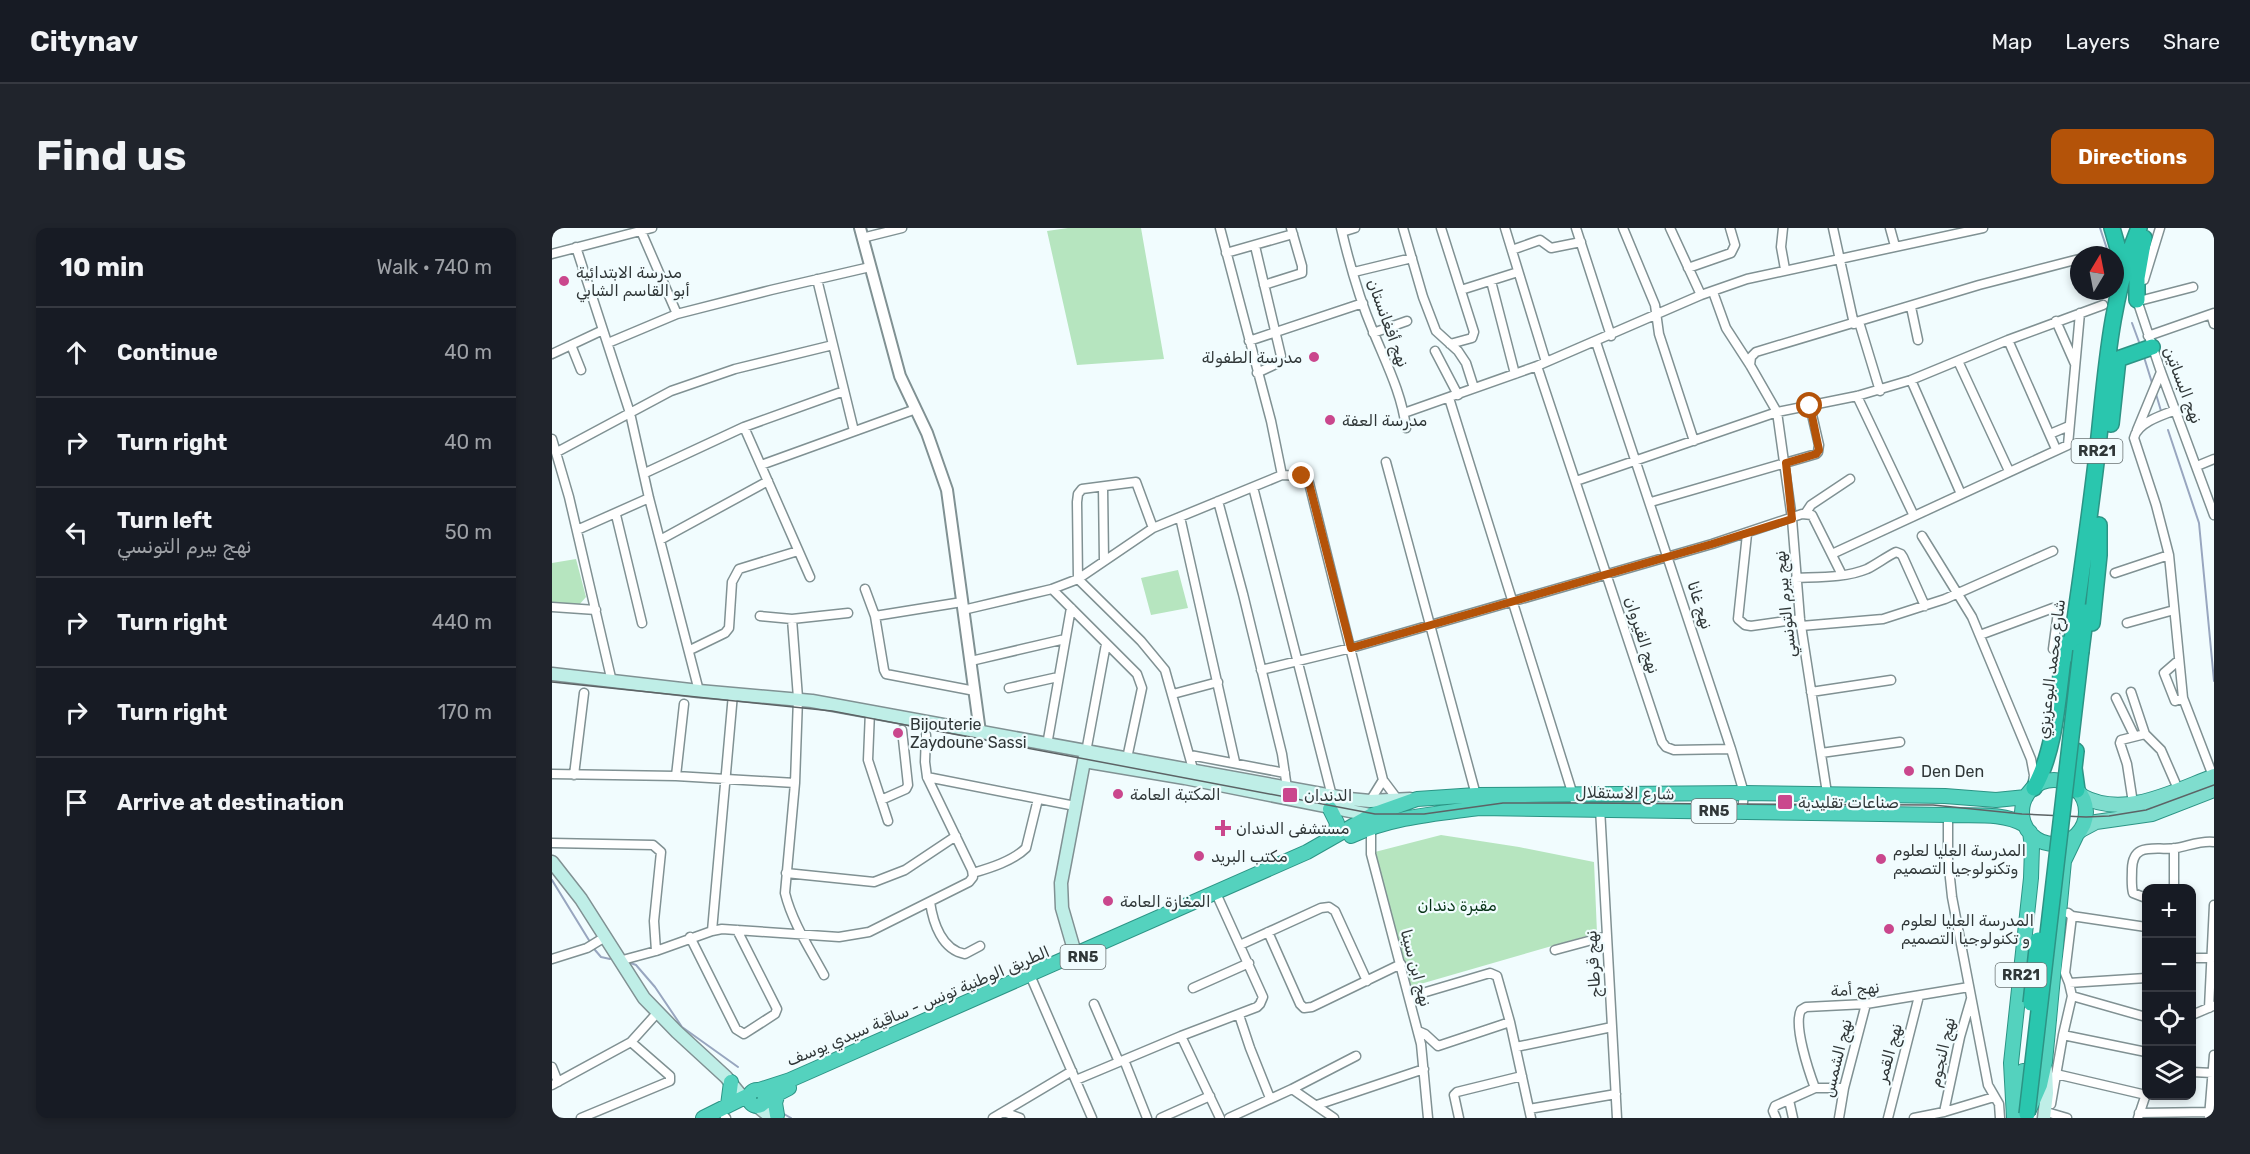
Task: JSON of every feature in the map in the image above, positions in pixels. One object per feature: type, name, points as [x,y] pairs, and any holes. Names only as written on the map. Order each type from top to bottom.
[{"type":"highway","points":[[2113,231],[2119,241],[2126,241],[2141,231]]},
{"type":"highway","points":[[2113,231],[2117,246]]},
{"type":"highway","points":[[2138,302],[2137,278],[2141,231]]},
{"type":"highway","name":"شارع محمد البوعزيزي","points":[[2124,269],[2141,231]]},
{"type":"highway","name":"شارع محمد البوعزيزي","points":[[2021,1117],[2023,1071],[2075,653],[2122,322],[2141,231]]},
{"type":"highway","name":"شارع محمد البوعزيزي","points":[[2094,524],[2113,326],[2118,300]]},
{"type":"highway","points":[[2118,359],[2150,341]]},
{"type":"highway","name":"RR21","points":[[2030,792],[2040,777],[2047,756],[2056,712],[2079,552],[2094,524]]},
{"type":"highway","name":"RR21","points":[[2080,793],[2074,768],[2096,589],[2094,524]]},
{"type":"highway","name":"شارع محمد البوعزيزي","points":[[2021,1117],[2075,653]]},
{"type":"highway","name":"RN5","points":[[2030,792],[2051,780],[2061,781],[2080,793]]},
{"type":"highway","points":[[2027,829],[2022,809],[2030,792]]},
{"type":"highway","name":"شارع الاستقلال","points":[[1417,799],[1476,795],[1827,793],[1945,796],[1996,800],[2030,792]]},
{"type":"highway","points":[[2079,833],[2087,812],[2080,793]]},
{"type":"highway","name":"الطريق الوطنية تونس - ساقية سيدي يوسف","points":[[1217,894],[1417,799]]},
{"type":"highway","points":[[1331,802],[1337,823],[1335,836]]},
{"type":"highway","name":"شارع الاستقلال","points":[[1402,818],[1479,808],[1600,808],[1948,815],[2006,818],[2016,820],[2027,829]]},
{"type":"highway","name":"الطريق الوطنية تونس - ساقية سيدي يوسف","points":[[753,1098],[778,1093],[1217,894],[1307,852],[1335,836],[1371,821],[1402,818]]},
{"type":"highway","name":"RR21","points":[[2021,1117],[2011,1062],[2031,878],[2032,846],[2027,829]]},
{"type":"highway","name":"RN5","points":[[2027,829],[2036,838],[2052,844],[2061,844],[2079,833]]},
{"type":"highway","name":"RR21","points":[[2021,1117],[2040,1084],[2045,1062],[2064,861],[2079,833]]},
{"type":"highway","name":"الطريق الوطنية تونس - ساقية سيدي يوسف","points":[[703,1118],[725,1114],[790,1080],[1031,978]]},
{"type":"highway","points":[[725,1114],[728,1079]]},
{"type":"highway","points":[[776,1117],[775,1103],[778,1093]]},
{"type":"main road","points":[[552,674],[699,691],[798,699],[1047,745],[1085,757],[1185,778],[1331,802],[1417,799]]},
{"type":"main road","points":[[1077,957],[1060,894],[1063,866],[1085,757]]},
{"type":"main road","points":[[1126,764],[1193,769],[1287,788],[1331,802],[1371,821]]},
{"type":"main road","name":"RN5","points":[[2080,793],[2098,804],[2109,806],[2159,797],[2178,789],[2214,781]]},
{"type":"main road","name":"RN5","points":[[2079,833],[2096,822],[2152,814],[2214,781]]},
{"type":"main road","points":[[552,862],[581,899],[601,940],[619,961],[644,998],[728,1079],[776,1117]]},
{"type":"main road","points":[[2045,1062],[2047,1116]]},
{"type":"street","points":[[552,254],[651,228]]},
{"type":"street","points":[[902,228],[861,233],[900,375],[938,460],[947,490],[980,732]]},
{"type":"street","points":[[1220,228],[1271,421],[1282,476]]},
{"type":"street","points":[[1342,230],[1355,228]]},
{"type":"street","points":[[1403,228],[1436,331],[1466,363],[1474,388]]},
{"type":"street","points":[[1441,228],[1473,335],[1467,340],[1450,344]]},
{"type":"street","points":[[1505,228],[1546,362]]},
{"type":"street","points":[[1576,228],[1611,336]]},
{"type":"street","points":[[1623,228],[1652,296],[1659,334],[1694,441]]},
{"type":"street","points":[[1670,228],[1701,295]]},
{"type":"street","points":[[1688,268],[1731,253],[1735,245],[1730,228]]},
{"type":"street","points":[[1783,228],[1781,247],[1785,269]]},
{"type":"street","points":[[1833,228],[1856,323],[1880,391]]},
{"type":"street","points":[[1890,228],[1895,246]]},
{"type":"street","points":[[1404,413],[1537,366],[1611,336],[1701,295],[1747,279],[1980,228]]},
{"type":"street","points":[[2138,302],[2160,228]]},
{"type":"street","name":"نهج أفغانستان","points":[[1342,230],[1373,333],[1404,413],[1406,428]]},
{"type":"street","points":[[641,231],[677,314]]},
{"type":"street","points":[[1226,253],[1255,246],[1292,231],[1302,273],[1264,285]]},
{"type":"street","points":[[1512,250],[1540,240],[1551,248],[1581,242]]},
{"type":"street","points":[[1255,246],[1281,356],[1280,361],[1257,373]]},
{"type":"street","points":[[576,247],[630,413],[649,498],[699,691]]},
{"type":"street","points":[[1354,272],[1412,258]]},
{"type":"street","points":[[1750,365],[1751,357],[1756,352],[1798,338],[1911,307],[1979,285],[2070,261]]},
{"type":"street","points":[[608,343],[677,314],[870,267]]},
{"type":"street","points":[[1461,290],[1518,272]]},
{"type":"street","points":[[817,279],[854,431]]},
{"type":"street","points":[[1491,281],[1515,374]]},
{"type":"street","points":[[2138,302],[2193,287]]},
{"type":"street","name":"نهج بيرم التونسي","points":[[1713,292],[1726,328],[1777,412],[1786,463],[1800,622],[1827,793]]},
{"type":"street","name":"نهج البساتين","points":[[2138,302],[2161,372],[2214,515]]},
{"type":"street","points":[[1249,341],[1276,330],[1363,303]]},
{"type":"street","points":[[1576,481],[1777,412],[1880,391],[2056,321],[2103,305]]},
{"type":"street","points":[[1911,307],[1918,340]]},
{"type":"street","points":[[1832,554],[2067,445],[2080,313]]},
{"type":"street","points":[[2150,341],[2212,314],[2214,324]]},
{"type":"street","points":[[1373,333],[1407,321]]},
{"type":"street","points":[[2056,321],[2075,364]]},
{"type":"street","points":[[552,354],[603,330]]},
{"type":"street","points":[[2008,340],[2056,449]]},
{"type":"street","name":"نهج غانا","points":[[1596,342],[1651,502],[1731,749],[1744,793],[1742,812]]},
{"type":"street","points":[[571,345],[581,370]]},
{"type":"street","points":[[557,452],[671,391],[735,369],[833,345]]},
{"type":"street","points":[[1435,351],[1458,395]]},
{"type":"street","points":[[1958,361],[2009,471]]},
{"type":"street","name":"نهج القيروان","points":[[1537,366],[1662,742],[1666,747],[1674,750],[1731,749]]},
{"type":"street","points":[[2161,372],[2135,433],[2134,441],[2156,505],[2169,555],[2183,698],[2214,781]]},
{"type":"street","points":[[1911,380],[1961,494]]},
{"type":"street","points":[[645,473],[744,427],[844,391]]},
{"type":"street","points":[[1857,396],[1914,516]]},
{"type":"street","points":[[1449,398],[1577,808]]},
{"type":"street","points":[[1651,502],[1818,452],[1819,445],[1810,406]]},
{"type":"street","points":[[761,465],[916,409]]},
{"type":"street","points":[[2135,433],[2148,422],[2176,410]]},
{"type":"street","points":[[2050,434],[2069,426]]},
{"type":"street","points":[[744,427],[810,577]]},
{"type":"street","points":[[552,439],[577,530],[612,682]]},
{"type":"street","points":[[2197,466],[2214,459]]},
{"type":"street","points":[[1386,462],[1476,795]]},
{"type":"street","points":[[875,616],[963,606],[1052,589],[1078,579],[1153,528],[1282,476],[1302,476],[1309,483],[1383,780],[1398,800]]},
{"type":"street","points":[[1805,514],[1811,505],[1850,479]]},
{"type":"street","points":[[660,540],[768,481]]},
{"type":"street","points":[[1153,528],[1136,482],[1082,489],[1078,494],[1078,579],[1120,619],[1159,662],[1169,679],[1193,769]]},
{"type":"street","points":[[1102,487],[1104,560]]},
{"type":"street","points":[[1254,487],[1331,802]]},
{"type":"street","points":[[577,530],[649,498]]},
{"type":"street","points":[[1218,501],[1243,594],[1287,788]]},
{"type":"street","points":[[1261,670],[1351,648],[1511,600],[1747,534],[1805,514],[1812,515],[1842,575]]},
{"type":"street","points":[[615,515],[642,623]]},
{"type":"street","points":[[1180,517],[1235,762]]},
{"type":"street","points":[[1747,534],[1738,619],[1745,626],[1883,620],[1957,594],[2053,551]]},
{"type":"street","points":[[1922,536],[1972,617],[1980,635],[2031,759],[2034,775],[2030,792]]},
{"type":"street","points":[[690,650],[725,633],[729,628],[732,582],[739,569],[798,551]]},
{"type":"street","points":[[1796,578],[1842,575],[1868,568],[1899,552],[1925,606]]},
{"type":"street","points":[[2115,573],[2169,555]]},
{"type":"street","points":[[864,589],[875,616],[886,674],[975,690]]},
{"type":"street","points":[[1052,589],[1137,674],[1141,681],[1142,688],[1126,764]]},
{"type":"street","points":[[552,607],[596,610]]},
{"type":"street","points":[[1047,745],[1071,608]]},
{"type":"street","points":[[1980,635],[2053,608],[2058,612],[2053,649]]},
{"type":"street","points":[[2127,623],[2174,610]]},
{"type":"street","points":[[760,616],[792,619],[848,613]]},
{"type":"street","points":[[792,619],[798,699],[795,783],[785,893],[788,905],[824,975]]},
{"type":"street","points":[[971,661],[1065,639]]},
{"type":"street","points":[[1085,757],[1106,644]]},
{"type":"street","points":[[2179,660],[2164,673],[2174,699],[2177,701],[2183,698]]},
{"type":"street","points":[[1009,688],[1058,677]]},
{"type":"street","points":[[1811,692],[1891,680]]},
{"type":"street","points":[[1173,694],[1218,682]]},
{"type":"street","points":[[574,775],[584,693]]},
{"type":"street","points":[[2131,693],[2145,734],[2161,750],[2178,789]]},
{"type":"street","points":[[712,931],[733,694]]},
{"type":"street","points":[[2116,698],[2134,735]]},
{"type":"street","points":[[676,776],[684,704]]},
{"type":"street","points":[[870,711],[868,760],[888,820]]},
{"type":"street","points":[[881,800],[906,789],[909,785],[902,730]]},
{"type":"street","points":[[2133,803],[2127,764],[2120,743],[2121,740],[2134,735],[2145,734]]},
{"type":"street","points":[[619,961],[656,951],[712,931],[738,930],[839,937],[869,932],[972,880],[973,873],[927,777],[926,735]]},
{"type":"street","points":[[1821,753],[1900,742]]},
{"type":"street","points":[[1190,755],[1285,773]]},
{"type":"street","points":[[552,774],[676,776],[795,783]]},
{"type":"street","points":[[927,777],[1075,806]]},
{"type":"street","points":[[1370,801],[1383,780]]},
{"type":"street","points":[[973,873],[1021,853],[1026,848],[1038,799]]},
{"type":"street","name":"نهج قرطاج","points":[[1600,808],[1617,1118]]},
{"type":"street","points":[[1948,815],[1950,880],[1988,1085],[1999,1104],[2000,1118]]},
{"type":"street","name":"نهج ابن سينا","points":[[1371,821],[1371,854],[1418,1032],[1428,1118]]},
{"type":"street","points":[[786,873],[874,882],[906,870],[956,836]]},
{"type":"street","points":[[2142,896],[2133,893],[2131,887],[2134,855],[2144,850],[2214,842]]},
{"type":"street","points":[[552,843],[653,845],[657,847],[661,852],[654,921],[656,951]]},
{"type":"street","points":[[2174,848],[2174,884]]},
{"type":"street","points":[[1076,1080],[1181,1036],[1239,1015],[1257,1007],[1262,1001],[1260,988],[1217,894]]},
{"type":"street","points":[[930,902],[937,929],[952,950],[965,954],[980,946]]},
{"type":"street","points":[[2196,1013],[2212,1007],[2211,958],[2214,905]]},
{"type":"street","points":[[2060,907],[2072,916],[2142,926]]},
{"type":"street","points":[[1240,945],[1321,908],[1332,908],[1367,981]]},
{"type":"street","points":[[2067,1118],[2047,1116],[2072,996],[2066,973],[2072,916]]},
{"type":"street","points":[[690,937],[736,1029],[744,1034],[775,1014],[777,1009],[738,930]]},
{"type":"street","points":[[1268,932],[1300,1004],[1304,1008],[1312,1007],[1401,964]]},
{"type":"street","points":[[1555,950],[1606,936]]},
{"type":"street","points":[[552,959],[587,948],[601,940]]},
{"type":"street","points":[[2196,958],[2211,958]]},
{"type":"street","points":[[1193,988],[1249,963]]},
{"type":"street","points":[[1409,997],[1490,973],[1494,974],[1497,976],[1510,1022],[1530,1114],[1616,1094]]},
{"type":"street","points":[[1031,978],[1092,1118]]},
{"type":"street","points":[[2069,983],[2142,978]]},
{"type":"street","name":"نهج أمة","points":[[1815,1088],[1807,1066],[1799,1020],[1801,1010],[1806,1007],[1866,1004],[1969,987]]},
{"type":"street","name":"نهج القمر","points":[[1888,1118],[1919,996]]},
{"type":"street","points":[[2072,996],[2142,1016]]},
{"type":"street","name":"نهج النجوم","points":[[1944,1112],[1960,1037],[1971,999]]},
{"type":"street","points":[[1094,1004],[1147,1118]]},
{"type":"street","name":"نهج الشمس","points":[[1839,1118],[1844,1088],[1866,1004]]},
{"type":"street","points":[[552,1066],[555,1084],[631,1042],[658,1012]]},
{"type":"street","points":[[1239,1015],[1270,1098]]},
{"type":"street","points":[[1418,1032],[1425,1034],[1438,1046],[1510,1022]]},
{"type":"street","points":[[1516,1047],[1612,1027]]},
{"type":"street","points":[[2063,1035],[2142,1051]]},
{"type":"street","points":[[1181,1036],[1221,1118]]},
{"type":"street","points":[[581,1118],[670,1081],[670,1076],[631,1042]]},
{"type":"street","points":[[2144,1100],[2138,1116],[2209,1115],[2214,1055]]},
{"type":"street","points":[[1229,1118],[1356,1056]]},
{"type":"street","points":[[1317,1105],[1424,1069]]},
{"type":"street","points":[[993,1118],[1072,1071]]},
{"type":"street","points":[[2056,1074],[2142,1093]]},
{"type":"street","points":[[2196,1074],[2213,1080]]},
{"type":"street","points":[[1460,1118],[1454,1100],[1457,1092],[1522,1076]]},
{"type":"street","points":[[1776,1118],[1774,1107],[1815,1088],[1844,1088]]},
{"type":"street","points":[[1292,1089],[1334,1118]]},
{"type":"street","points":[[1161,1118],[1210,1096]]},
{"type":"street","points":[[1914,1118],[1944,1112],[1994,1097]]},
{"type":"street","points":[[1789,1100],[1793,1118]]},
{"type":"street","points":[[1004,1112],[1020,1118]]},
{"type":"green space","points":[[1068,228],[1141,228],[1164,359],[1077,365],[1047,231]]},
{"type":"green space","points":[[576,559],[586,597],[579,605],[552,605],[552,563]]},
{"type":"green space","points":[[1178,570],[1188,608],[1151,615],[1141,578]]},
{"type":"green space","name":"مقبرة دندان","points":[[1441,835],[1594,862],[1597,933],[1410,987],[1371,853]]},
{"type":"waterway","points":[[2100,228],[2106,246]]},
{"type":"waterway","points":[[2132,323],[2139,342]]},
{"type":"waterway","points":[[2144,357],[2152,383]]},
{"type":"waterway","points":[[2156,394],[2161,411]]},
{"type":"waterway","points":[[2168,430],[2199,523],[2214,681]]},
{"type":"waterway","points":[[552,880],[595,950],[601,957],[610,959]]},
{"type":"waterway","points":[[628,962],[636,965],[655,987],[682,1027],[738,1067]]},
{"type":"waterway","points":[[784,1114],[791,1118]]},
{"type":"tram line","points":[[552,682],[832,711],[1375,814],[1424,814],[1503,803],[1576,803],[1933,805],[2022,814],[2086,817],[2146,810],[2214,785]]},
{"type":"place","name":"مدرسة الابتدائية أبو القاسم الشابي","points":[[564,281]]},
{"type":"place","name":"مدرسة الطفولة","points":[[1314,357]]},
{"type":"place","name":"مدرسة العفة","points":[[1330,420]]},
{"type":"place","name":"Bijouterie Zaydoune Sassi","points":[[898,733]]},
{"type":"place","name":"Den Den","points":[[1909,771]]},
{"type":"place","name":"المكتبة العامة","points":[[1118,794]]},
{"type":"place","name":"الدندان","points":[[1290,795]]},
{"type":"place","name":"صناعات تقليدية","points":[[1785,802]]},
{"type":"place","name":"مستشفى الدندان","points":[[1223,828]]},
{"type":"place","name":"مكتب البريد","points":[[1199,856]]},
{"type":"place","name":"المدرسة العليا لعلوم وتكنولوجيا التصميم","points":[[1881,859]]},
{"type":"place","name":"المغازة العامة","points":[[1108,901]]},
{"type":"place","name":"المدرسة العليا لعلوم و تكنولوجيا التصميم","points":[[1889,929]]},
{"type":"route","points":[[1302,476],[1309,483],[1351,648],[1792,519],[1786,463],[1816,454],[1819,450],[1810,406]]}]
